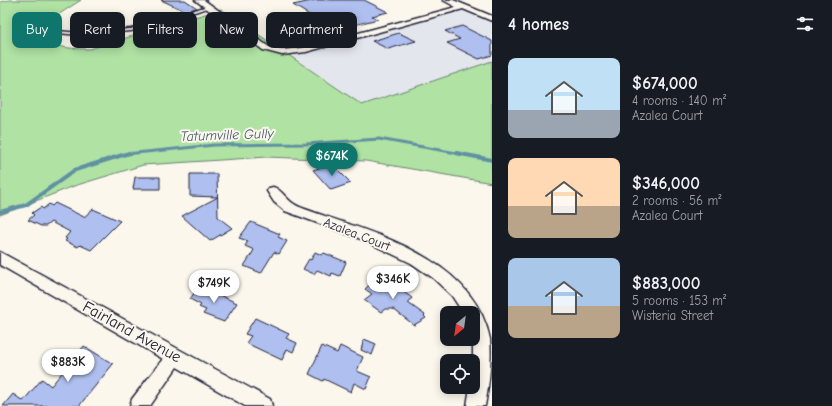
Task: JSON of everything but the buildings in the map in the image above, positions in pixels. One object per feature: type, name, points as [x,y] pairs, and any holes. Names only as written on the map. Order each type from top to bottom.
[{"type":"street","points":[[199,0],[261,46],[269,50],[284,52],[303,50],[463,7]]},
{"type":"street","points":[[447,0],[492,19]]},
{"type":"street","name":"Azalea Court","points":[[273,191],[279,199],[290,208],[392,246],[433,269],[457,292],[467,306]]},
{"type":"street","name":"Fairland Avenue","points":[[0,258],[263,406]]},
{"type":"street","points":[[476,406],[484,359],[480,335]]},
{"type":"street","points":[[139,406],[175,356]]},
{"type":"lane","points":[[62,32],[79,34],[131,30],[209,7]]},
{"type":"shaded area","points":[[464,9],[492,21],[492,61],[362,105],[292,56],[321,48],[357,48],[357,38]]},
{"type":"green space","points":[[9,0],[81,0],[62,12],[12,12],[12,48],[62,48],[62,47],[81,49],[125,48],[125,38],[133,36],[133,48],[197,48],[197,16],[205,14],[205,48],[258,48],[258,34],[266,40],[266,48],[278,48],[362,105],[492,61],[492,183],[366,161],[267,157],[143,165],[74,186],[0,215],[0,2]]},
{"type":"green space","points":[[221,9],[225,12],[211,12]]},
{"type":"waterway","name":"Tatumville Gully","points":[[126,154],[214,145],[306,144],[379,139],[462,154]]},
{"type":"waterway","name":"Tatumville Gully","points":[[0,212],[26,205],[75,170],[129,153]]},
{"type":"waterway","name":"Tatumville Gully","points":[[456,153],[492,160]]}]
